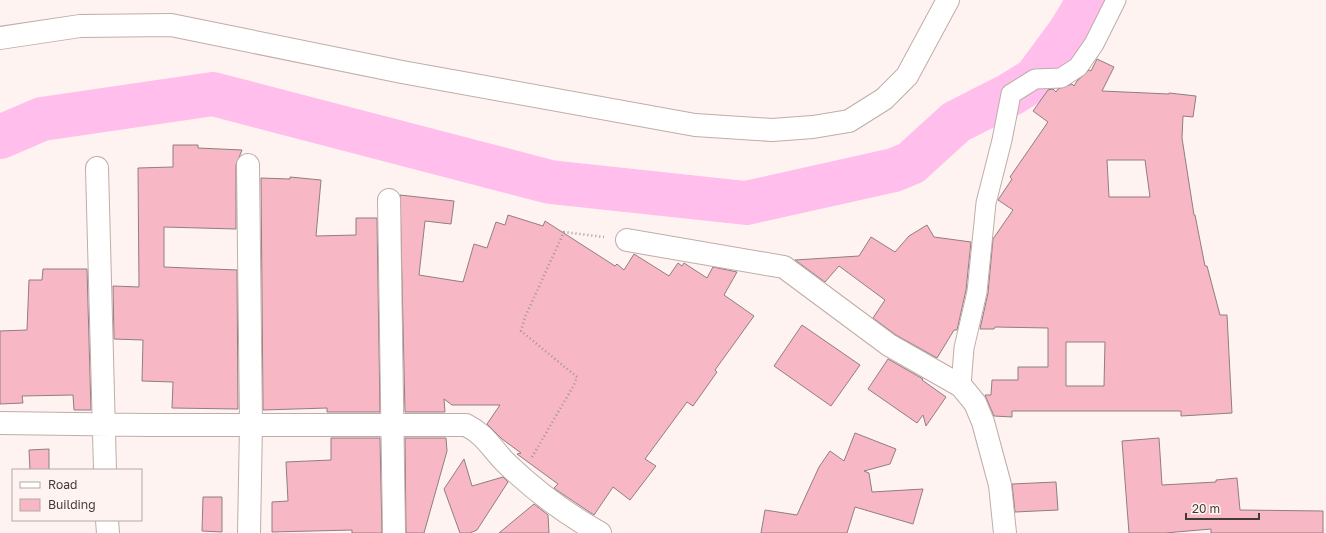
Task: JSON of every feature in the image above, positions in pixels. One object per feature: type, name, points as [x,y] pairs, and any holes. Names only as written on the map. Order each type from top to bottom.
[{"type":"street","points":[[0,38],[80,26],[171,26],[402,72],[695,125],[772,130],[813,127],[849,121],[884,99],[907,76],[948,0]]},
{"type":"street","points":[[961,386],[964,348],[978,292],[986,203],[1012,94],[1035,79],[1061,78],[1078,67],[1094,44],[1116,0]]},
{"type":"street","points":[[248,165],[251,425],[249,533]]},
{"type":"street","points":[[97,168],[102,424],[105,469]]},
{"type":"street","points":[[389,200],[394,533]]},
{"type":"street","points":[[627,240],[784,267],[889,345],[961,386],[975,403],[982,422],[1000,485],[1005,533]]},
{"type":"street","points":[[0,423],[466,425],[477,430],[490,442],[505,462],[568,514],[600,533]]},
{"type":"street","points":[[108,521],[108,533]]},
{"type":"path","points":[[521,475],[574,385],[577,377],[521,331],[529,305],[564,232],[627,240]]},
{"type":"building","points":[[1097,59],[1114,67],[1102,91],[1169,93],[1196,96],[1193,117],[1183,116],[1182,138],[1194,215],[1205,266],[1207,266],[1220,315],[1227,315],[1232,413],[1181,416],[1181,411],[1012,411],[1012,417],[994,416],[985,395],[991,395],[992,380],[1018,380],[1018,367],[1048,367],[1048,328],[995,327],[994,329],[980,329],[988,293],[993,239],[1013,210],[998,200],[1012,179],[1010,177],[1048,122],[1033,111],[1048,90],[1053,89],[1056,92],[1058,89],[1072,84],[1074,86],[1077,81],[1089,70],[1091,71]],"holes":[[[1107,160],[1145,160],[1150,197],[1109,197]],[[1066,342],[1105,342],[1104,386],[1066,386]]]},
{"type":"building","points":[[173,145],[198,145],[198,148],[242,150],[236,165],[236,229],[164,227],[164,267],[237,270],[238,409],[172,408],[173,382],[142,381],[143,340],[114,339],[113,286],[139,287],[138,168],[173,167]]},
{"type":"building","points":[[290,177],[321,180],[316,236],[356,235],[356,218],[377,218],[380,412],[327,412],[327,408],[263,410],[261,178],[290,179]]},
{"type":"building","points":[[400,195],[454,201],[451,224],[425,221],[419,275],[463,282],[474,244],[487,248],[496,222],[505,225],[508,215],[543,226],[545,221],[615,266],[617,264],[624,270],[634,254],[669,276],[678,263],[682,266],[684,263],[707,278],[713,267],[737,272],[724,295],[754,316],[715,370],[717,372],[693,406],[687,402],[645,459],[656,466],[630,500],[613,487],[594,515],[558,491],[554,488],[558,484],[517,454],[521,453],[502,439],[487,424],[500,405],[452,405],[444,399],[445,412],[405,412]]},
{"type":"building","points":[[927,225],[934,237],[971,242],[966,290],[957,330],[954,330],[937,358],[896,335],[873,318],[885,300],[839,266],[825,282],[795,260],[859,256],[871,237],[895,252],[909,236]]},
{"type":"building","points":[[43,269],[87,269],[91,410],[74,410],[73,395],[22,396],[23,403],[0,404],[0,331],[27,330],[29,280],[42,280]]},
{"type":"building","points":[[802,325],[860,365],[831,406],[774,366]]},
{"type":"building","points":[[888,359],[923,379],[922,380],[946,397],[926,426],[923,415],[917,423],[868,389]]},
{"type":"building","points":[[855,433],[896,449],[890,464],[864,471],[869,473],[872,492],[923,489],[913,524],[855,507],[847,533],[761,533],[765,510],[797,515],[819,467],[830,451],[844,461]]},
{"type":"building","points":[[331,438],[380,438],[382,533],[352,533],[352,530],[272,532],[272,502],[288,501],[286,462],[331,460]]},
{"type":"building","points":[[405,438],[446,438],[447,451],[424,533],[406,533]]},
{"type":"building","points":[[1159,438],[1162,485],[1216,482],[1216,480],[1237,478],[1240,510],[1323,511],[1323,533],[1211,533],[1211,529],[1165,533],[1129,533],[1122,441]]},
{"type":"building","points":[[49,449],[49,469],[30,469],[29,450]]},
{"type":"building","points":[[464,459],[472,486],[503,477],[508,482],[477,530],[470,533],[460,533],[444,489]]},
{"type":"building","points":[[1056,482],[1058,510],[1015,512],[1012,484]]},
{"type":"building","points":[[203,497],[222,497],[222,532],[202,531]]},
{"type":"building","points":[[534,504],[548,515],[549,533],[499,533]]},
{"type":"waterway","points":[[0,137],[42,119],[213,94],[550,182],[746,203],[894,170],[911,163],[956,122],[1011,94],[1035,79],[1069,33],[1082,12],[1087,0]]}]
